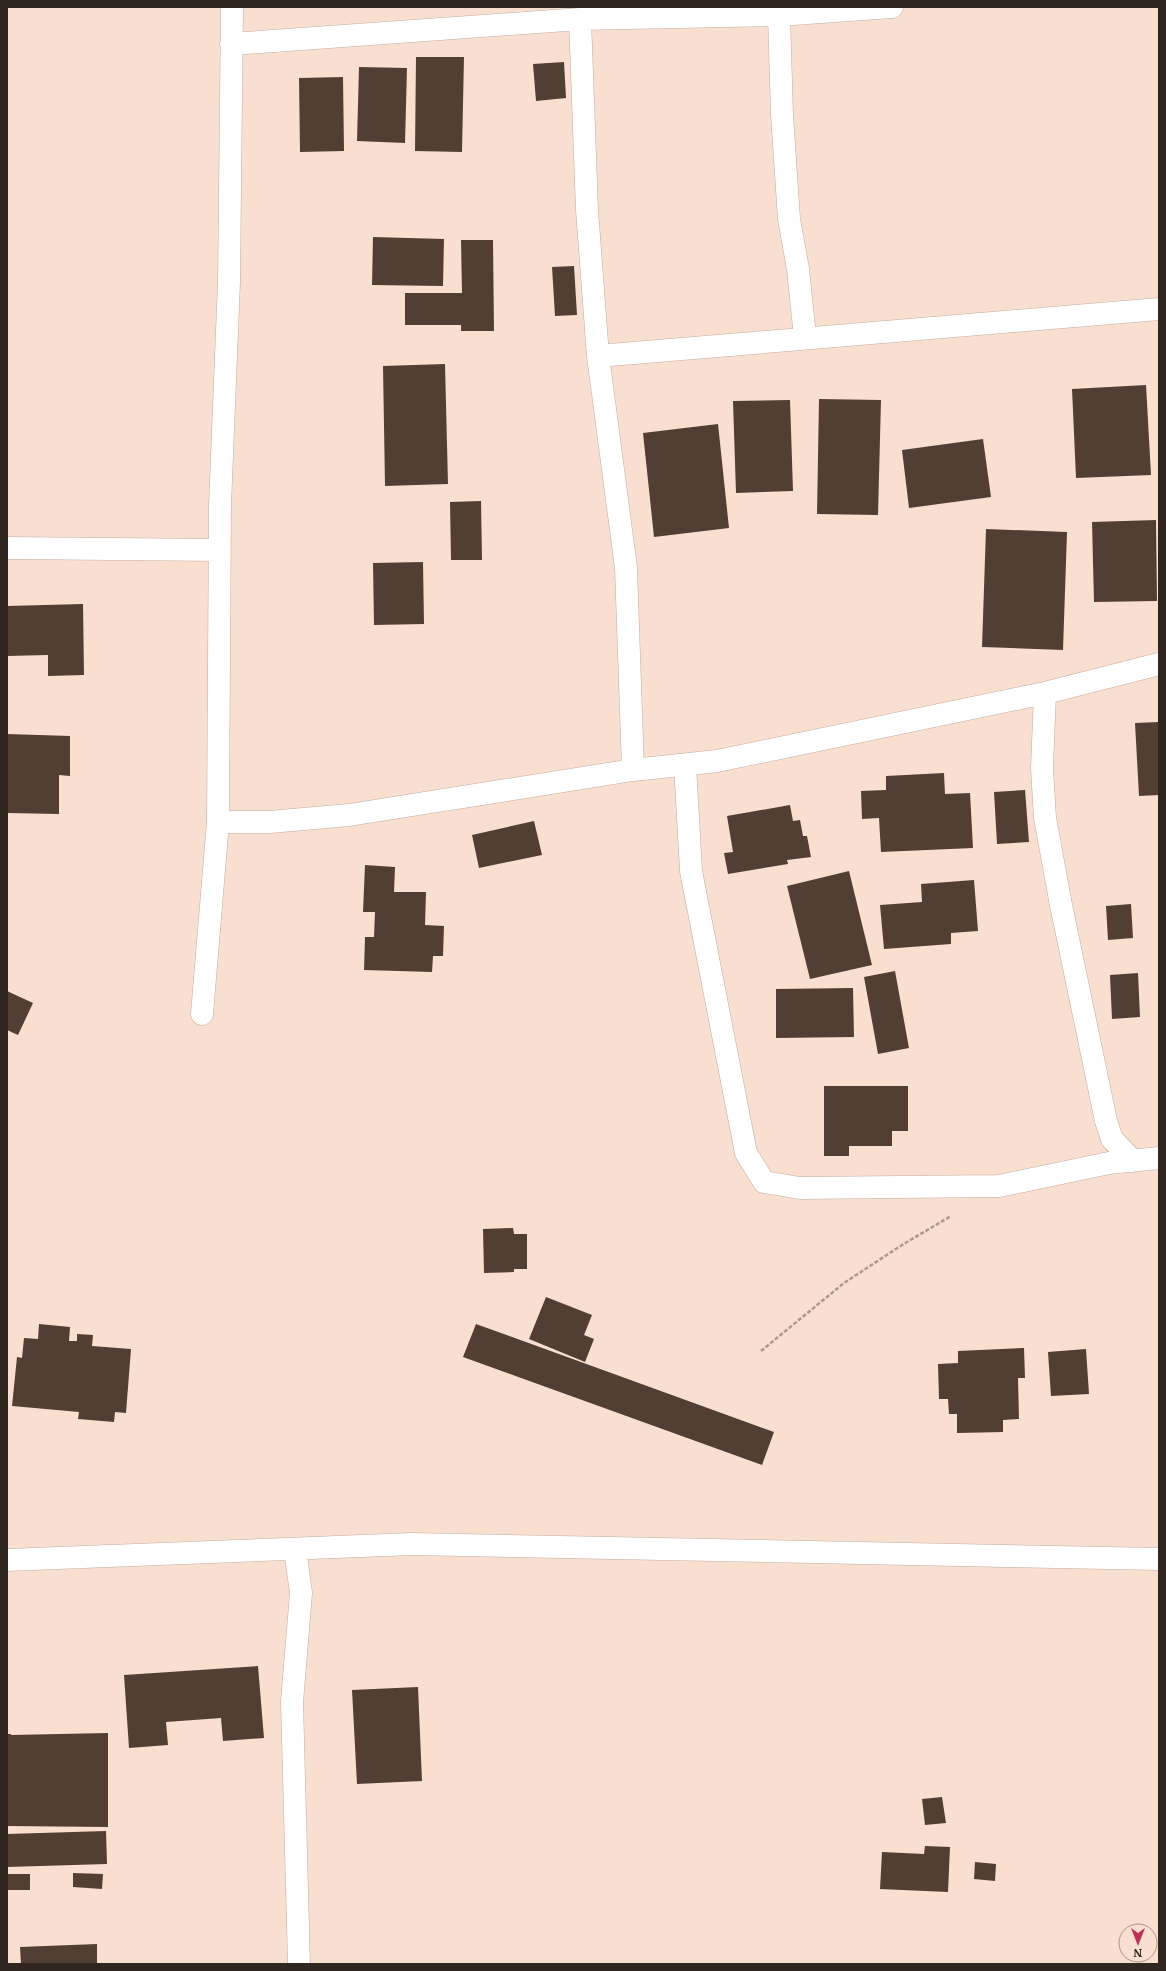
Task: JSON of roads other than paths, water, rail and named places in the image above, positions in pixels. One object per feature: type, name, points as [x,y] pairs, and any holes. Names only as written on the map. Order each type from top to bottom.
[{"type":"street","points":[[202,1014],[218,822],[219,550],[229,282],[232,7]]},
{"type":"street","points":[[231,44],[580,19],[779,15],[892,7]]},
{"type":"street","points":[[779,15],[782,116],[789,219],[798,269],[805,337]]},
{"type":"street","points":[[580,19],[587,210],[598,356],[626,568],[633,770]]},
{"type":"street","points":[[598,356],[805,337],[1159,309]]},
{"type":"street","points":[[7,548],[219,550]]},
{"type":"street","points":[[218,822],[270,822],[349,815],[633,770],[717,761],[1045,693],[1159,664]]},
{"type":"street","points":[[1045,693],[1042,768],[1045,818],[1059,897],[1106,1122],[1112,1139],[1133,1161]]},
{"type":"street","points":[[685,765],[691,871],[746,1153],[764,1182],[800,1188],[999,1186],[1109,1163],[1159,1158]]},
{"type":"street","points":[[7,1560],[412,1544],[1159,1559]]},
{"type":"street","points":[[295,1549],[301,1593],[292,1702],[299,1964]]}]
